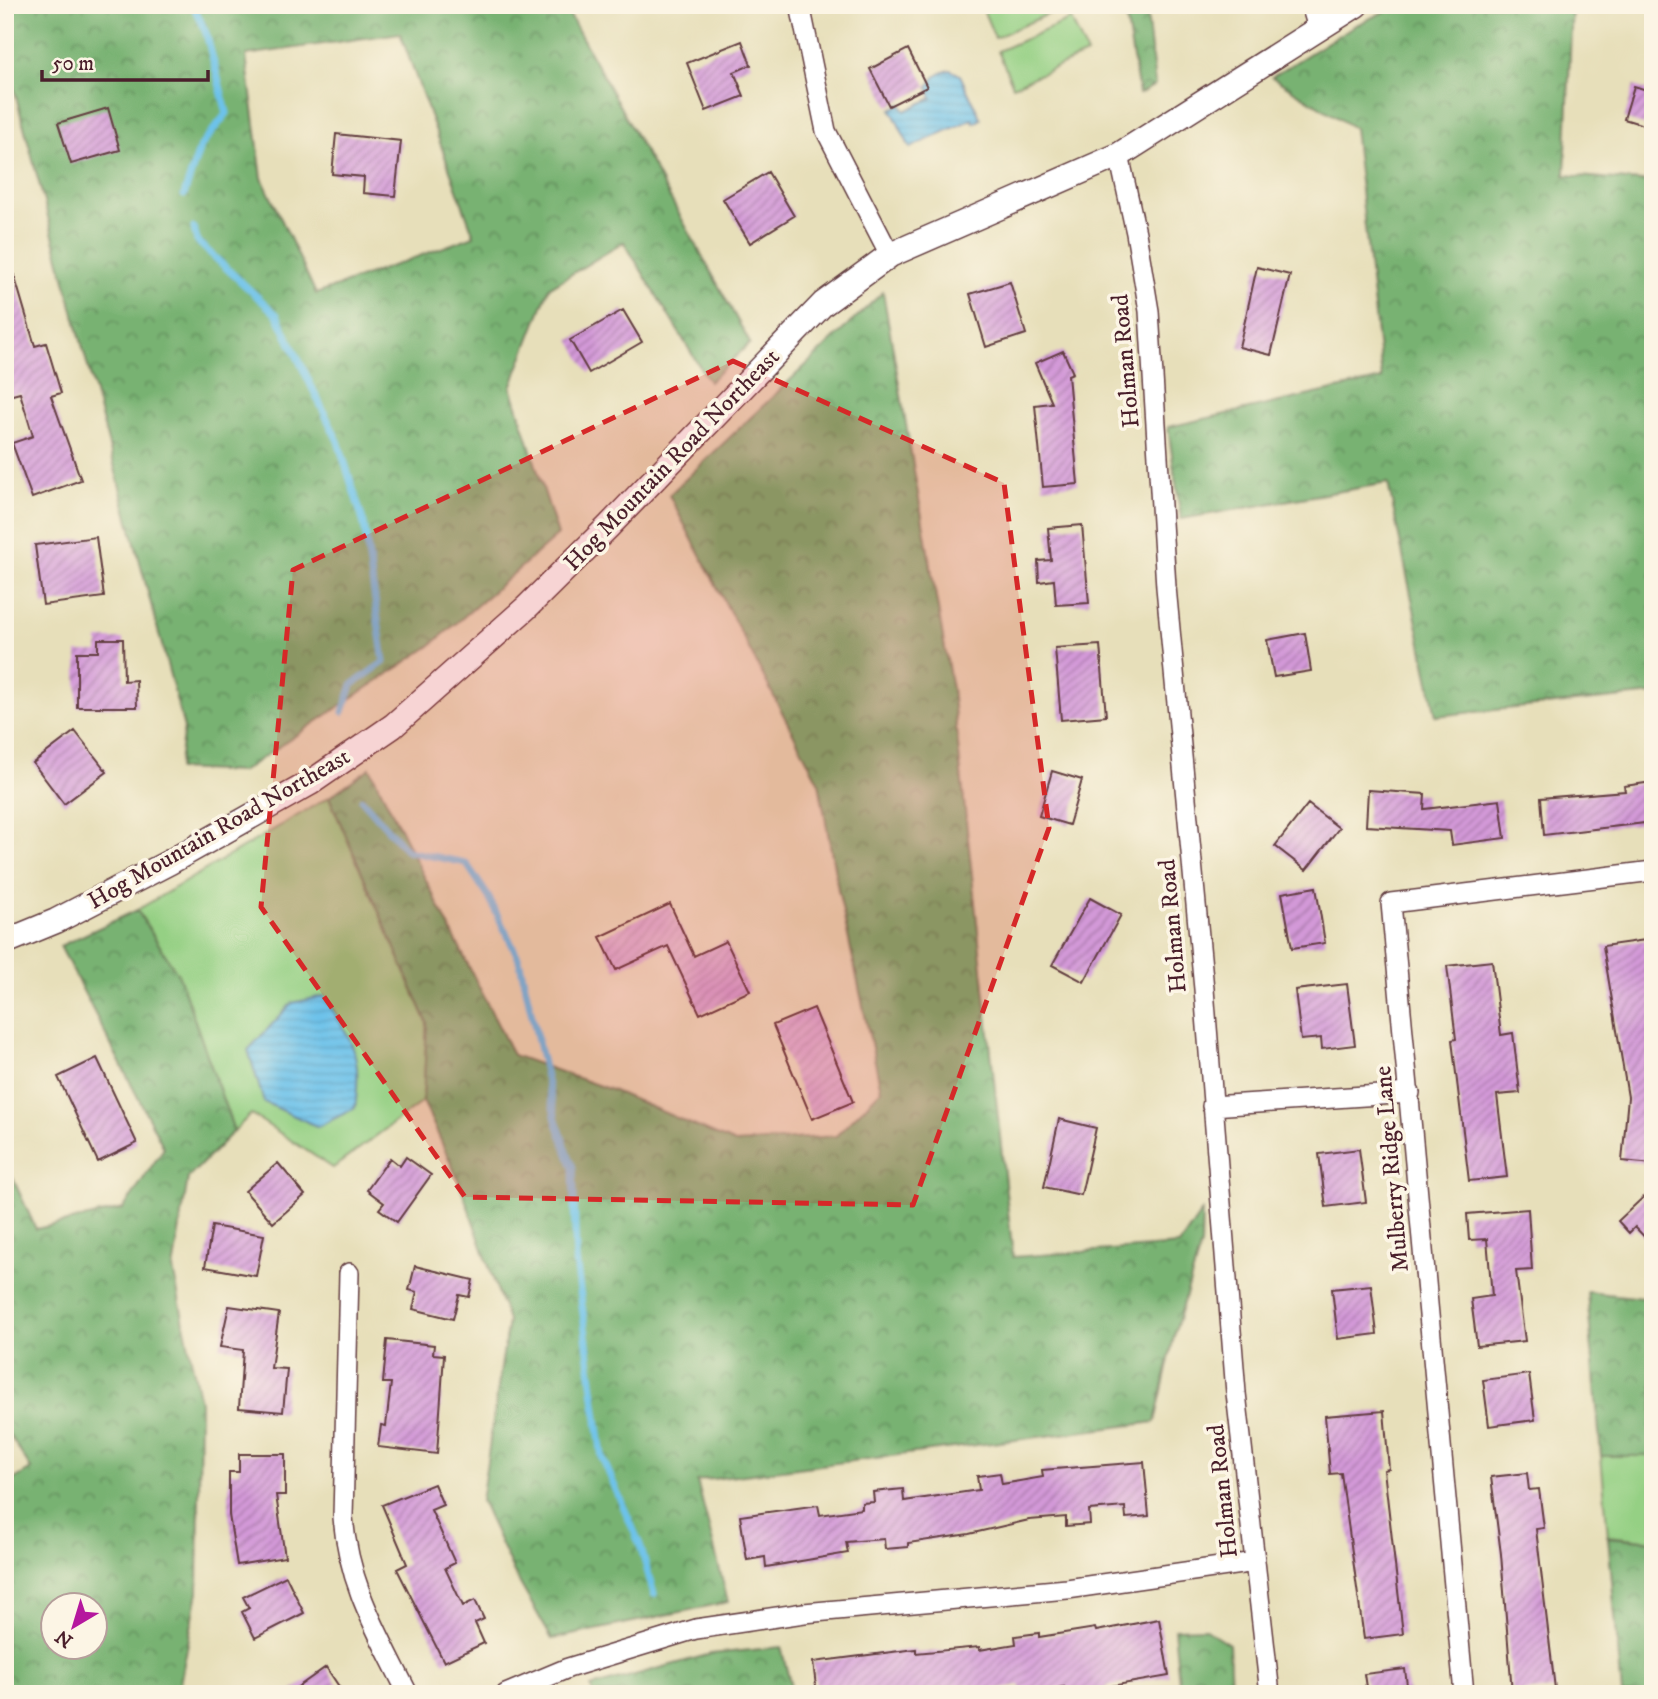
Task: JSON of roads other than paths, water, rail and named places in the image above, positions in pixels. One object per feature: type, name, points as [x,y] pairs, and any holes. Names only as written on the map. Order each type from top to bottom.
[{"type":"street","points":[[800,5],[826,131],[890,255]]},
{"type":"street","name":"Hog Mountain Road Northeast","points":[[5,942],[56,921],[170,862],[310,783],[393,726],[544,590],[823,304],[890,255],[1119,155],[1315,17],[1356,5]]},
{"type":"street","name":"Holman Road","points":[[1119,155],[1149,311],[1166,587],[1236,1393],[1270,1694]]},
{"type":"street","name":"Mulberry Ridge Lane","points":[[1464,1694],[1391,903],[1653,871]]},
{"type":"street","points":[[1212,1106],[1410,1093]]},
{"type":"street","points":[[349,1273],[343,1517],[346,1550],[353,1579],[408,1694]]},
{"type":"street","points":[[506,1694],[568,1668],[696,1629],[804,1613],[1067,1589],[1255,1562]]},
{"type":"water","points":[[951,70],[960,75],[981,119],[974,123],[972,119],[910,148],[891,109],[901,104],[905,111],[932,98],[928,87],[930,83],[940,74]]},
{"type":"water","points":[[324,996],[353,1048],[357,1089],[355,1108],[318,1127],[264,1102],[248,1050],[292,1003]]},
{"type":"waterway","points":[[184,195],[200,147],[227,113],[206,33],[193,5]]},
{"type":"waterway","points":[[194,228],[197,241],[277,315],[338,441],[364,524],[384,662],[352,685],[343,712]]},
{"type":"waterway","points":[[362,800],[407,851],[466,863],[488,896],[519,959],[556,1120],[573,1168],[576,1260],[602,1457],[640,1545],[654,1594]]}]
